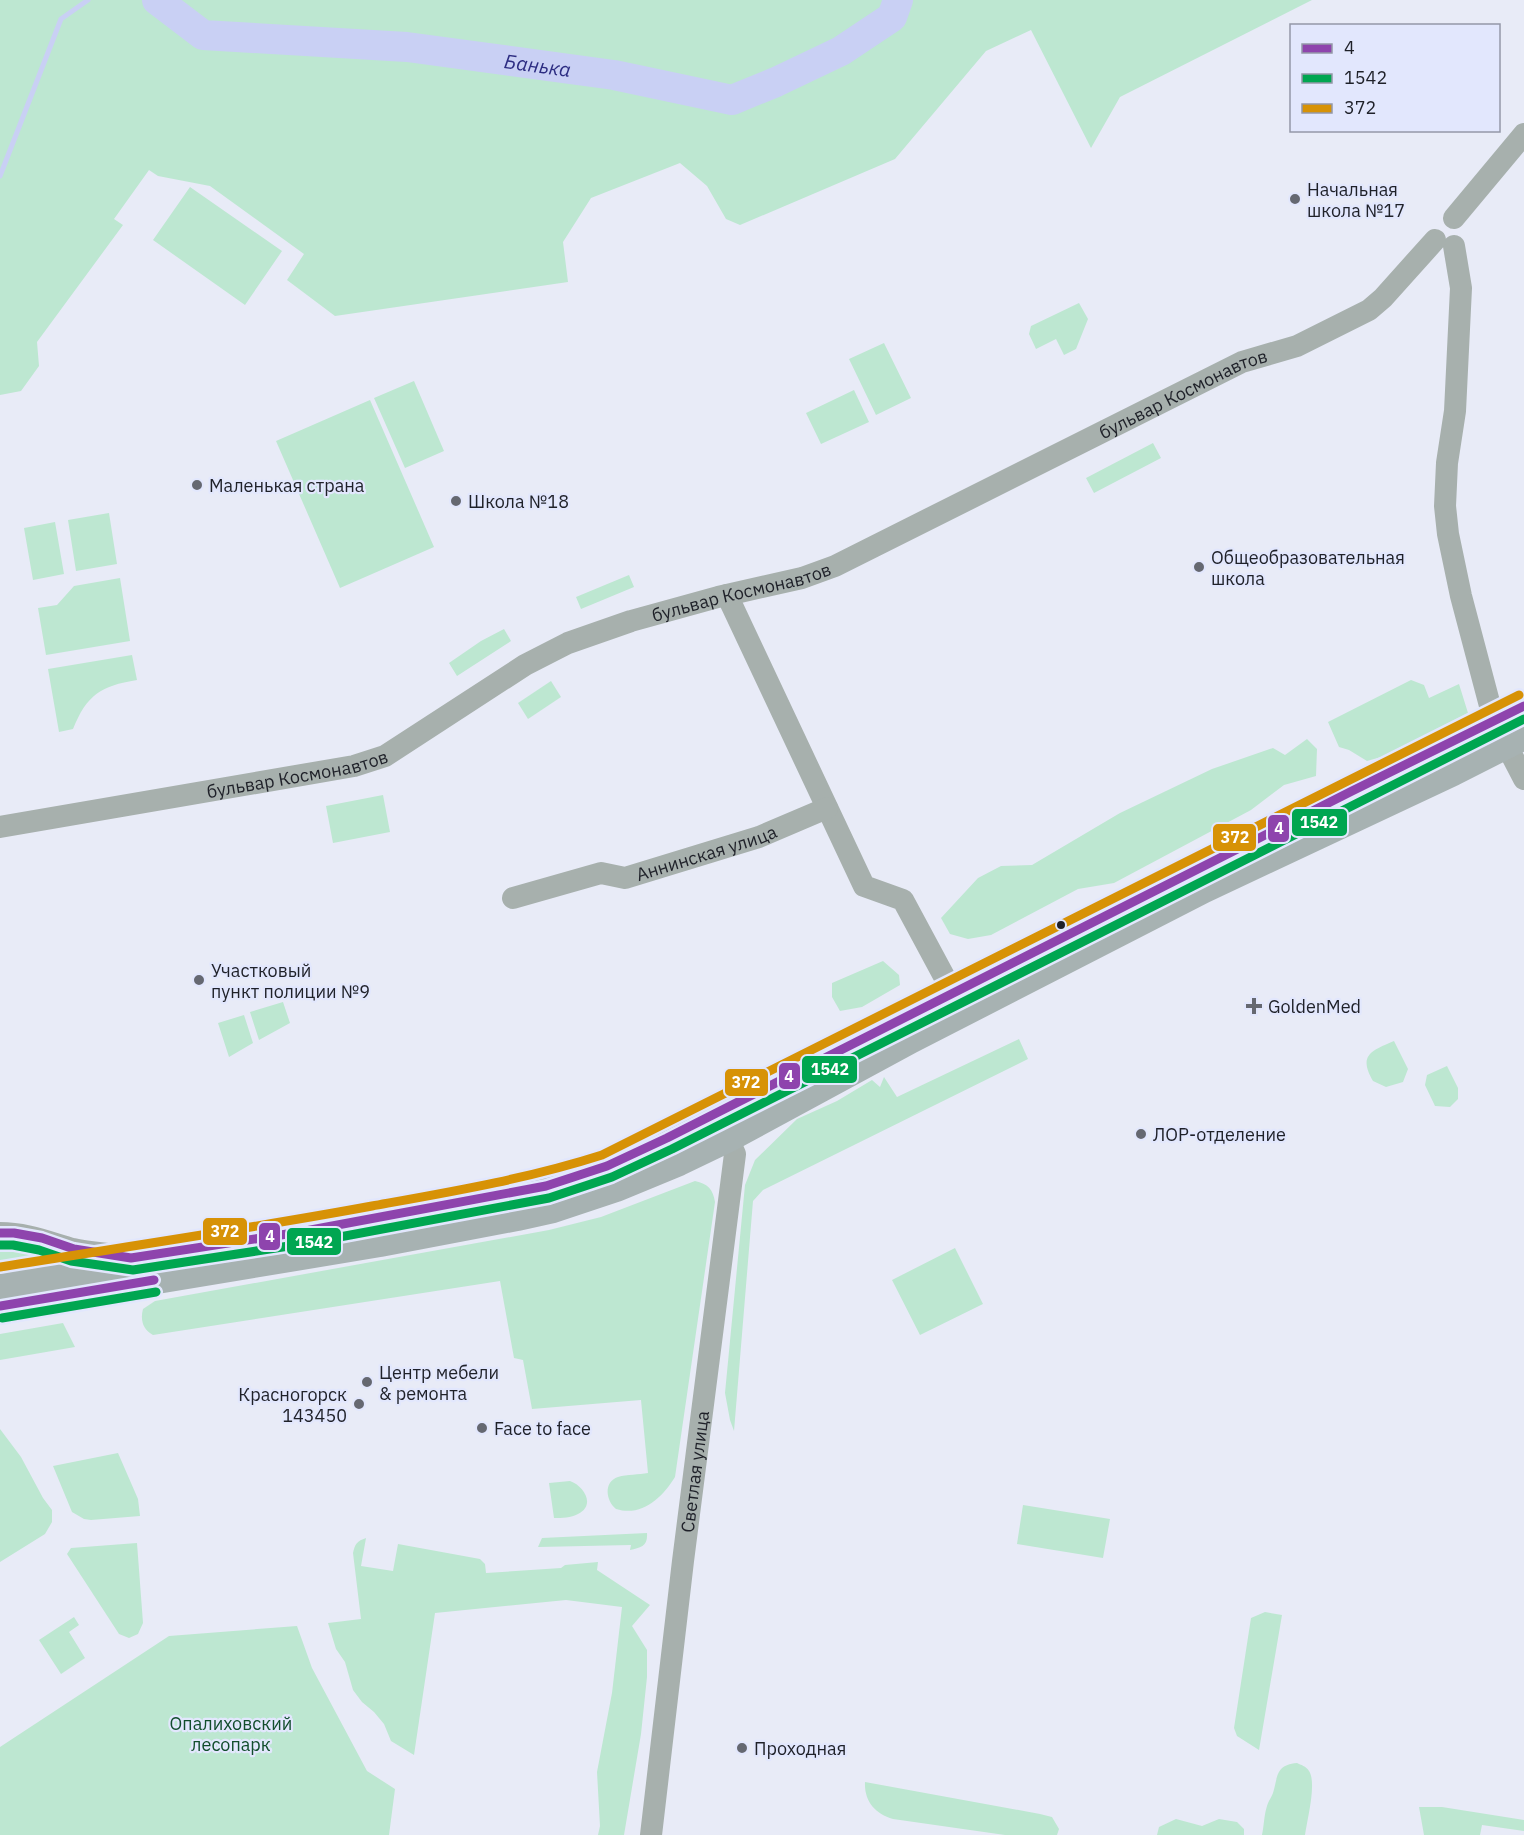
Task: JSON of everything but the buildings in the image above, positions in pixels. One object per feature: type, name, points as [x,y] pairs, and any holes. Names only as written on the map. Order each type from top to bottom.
[{"type":"main road","points":[[0,1279],[300,1232],[546,1186],[607,1166],[716,1112],[959,1003],[1453,772],[1508,734],[1524,706]]},
{"type":"main road","points":[[0,1306],[380,1242],[553,1209],[616,1188],[729,1138],[959,1003]]},
{"type":"street","name":"бульвар Космонавтов","points":[[0,827],[354,766],[385,756],[525,665],[562,646],[616,626],[727,595],[802,578],[835,566],[1242,362],[1297,346],[1369,310],[1445,243],[1462,238],[1464,232],[1460,221],[1454,218],[1524,134]]},
{"type":"street","points":[[1445,243],[1461,288],[1455,411],[1445,506],[1447,525],[1461,596],[1524,779]]},
{"type":"street","points":[[727,595],[864,886],[903,900],[959,1003]]},
{"type":"street","name":"Аннинская улица","points":[[513,898],[601,873],[625,878],[759,837],[827,808]]},
{"type":"street","name":"Светлая улица","points":[[651,1835],[735,1154],[716,1112]]},
{"type":"street","points":[[0,1233],[42,1238],[74,1249],[131,1258]]},
{"type":"green space","points":[[0,0],[1312,0],[1120,97],[1091,148],[1031,30],[986,51],[895,159],[740,225],[726,219],[707,186],[680,163],[591,198],[563,242],[568,282],[335,316],[287,280],[304,254],[210,186],[158,176],[149,170],[114,219],[123,225],[37,342],[39,366],[21,391],[0,395]]},
{"type":"green space","points":[[190,187],[282,251],[245,305],[153,240]]},
{"type":"green space","points":[[1079,303],[1088,319],[1076,349],[1064,355],[1056,339],[1036,349],[1029,334],[1031,326]]},
{"type":"green space","points":[[884,343],[911,398],[876,415],[849,359]]},
{"type":"green space","points":[[414,381],[444,451],[405,468],[374,398]]},
{"type":"green space","points":[[854,390],[869,422],[821,444],[806,413]]},
{"type":"green space","points":[[370,400],[434,547],[340,588],[276,441]]},
{"type":"green space","points":[[1153,443],[1161,458],[1094,493],[1086,478]]},
{"type":"green space","points":[[109,513],[117,564],[76,571],[68,520]]},
{"type":"green space","points":[[55,522],[64,574],[33,580],[24,528]]},
{"type":"green space","points":[[629,575],[634,587],[581,609],[576,597]]},
{"type":"green space","points":[[120,578],[130,641],[46,655],[38,608],[57,605],[74,586]]},
{"type":"green space","points":[[504,629],[511,641],[457,676],[449,663],[481,641]]},
{"type":"green space","points":[[132,655],[137,680],[113,685],[96,694],[78,717],[73,729],[59,732],[48,669]]},
{"type":"green space","points":[[1411,680],[1424,685],[1429,698],[1459,684],[1468,713],[1381,757],[1367,761],[1339,747],[1328,722]]},
{"type":"green space","points":[[551,681],[561,697],[528,719],[518,703]]},
{"type":"green space","points":[[1307,739],[1317,749],[1316,776],[1284,785],[1251,810],[1114,883],[1078,889],[991,935],[968,939],[950,934],[941,918],[978,878],[1001,866],[1032,865],[1120,813],[1212,769],[1273,748],[1285,755]]},
{"type":"green space","points":[[383,795],[390,832],[333,843],[326,806]]},
{"type":"green space","points":[[883,961],[899,975],[900,985],[862,1007],[840,1011],[832,997],[832,983]]},
{"type":"green space","points":[[283,1002],[290,1023],[259,1040],[250,1012]]},
{"type":"green space","points":[[244,1015],[253,1043],[229,1057],[218,1023]]},
{"type":"green space","points":[[1019,1039],[1028,1059],[763,1190],[753,1201],[734,1431],[725,1393],[745,1185],[755,1160],[797,1119],[837,1101],[872,1080],[880,1087],[884,1077],[897,1097]]},
{"type":"green space","points":[[1394,1041],[1408,1069],[1403,1082],[1386,1087],[1373,1081],[1367,1060],[1373,1051]]},
{"type":"green space","points":[[1447,1066],[1458,1088],[1458,1099],[1450,1107],[1435,1106],[1425,1085],[1427,1075]]},
{"type":"green space","points":[[695,1181],[709,1188],[715,1202],[675,1477],[664,1492],[643,1508],[625,1511],[616,1509],[608,1497],[608,1487],[613,1479],[625,1475],[648,1473],[641,1400],[532,1409],[523,1360],[514,1358],[500,1281],[153,1335],[142,1321],[143,1309],[155,1301],[549,1230],[601,1217]]},
{"type":"green space","points":[[0,1245],[37,1249],[66,1258],[0,1268]]},
{"type":"green space","points":[[955,1248],[983,1304],[920,1335],[892,1280]]},
{"type":"green space","points":[[63,1323],[75,1347],[0,1360],[0,1334]]},
{"type":"green space","points":[[0,1429],[21,1457],[52,1510],[52,1522],[45,1534],[0,1562]]},
{"type":"green space","points":[[118,1453],[138,1499],[140,1516],[91,1520],[72,1512],[53,1466]]},
{"type":"green space","points":[[570,1481],[583,1491],[587,1501],[586,1506],[575,1515],[554,1518],[549,1483]]},
{"type":"green space","points":[[1023,1505],[1110,1519],[1103,1558],[1017,1544]]},
{"type":"green space","points":[[647,1533],[643,1546],[630,1550],[631,1545],[538,1547],[542,1538]]},
{"type":"green space","points":[[366,1538],[361,1566],[393,1571],[398,1544],[480,1559],[485,1564],[486,1573],[561,1568],[565,1565],[598,1562],[597,1570],[650,1605],[632,1626],[647,1650],[647,1677],[641,1734],[624,1835],[598,1835],[600,1826],[597,1772],[612,1693],[622,1607],[566,1600],[435,1613],[414,1755],[391,1741],[384,1724],[353,1690],[345,1662],[336,1649],[328,1623],[361,1619],[353,1553],[357,1543]]},
{"type":"green space","points":[[137,1543],[143,1623],[138,1634],[129,1638],[119,1634],[67,1554],[71,1548]]},
{"type":"green space","points":[[1265,1612],[1282,1615],[1259,1750],[1237,1736],[1234,1728],[1251,1618]]},
{"type":"green space","points":[[74,1617],[79,1625],[69,1632],[85,1658],[61,1674],[39,1640]]},
{"type":"green space","name":"Опалиховский лесопарк","points":[[297,1626],[312,1668],[367,1771],[395,1789],[389,1835],[0,1835],[0,1747],[169,1636]]},
{"type":"green space","points":[[1297,1763],[1308,1769],[1312,1784],[1305,1835],[1262,1835],[1266,1809],[1279,1773],[1285,1766]]},
{"type":"green space","points":[[865,1782],[1040,1814],[1052,1817],[1059,1829],[1057,1835],[1005,1835],[893,1819],[881,1814],[872,1806],[866,1795]]},
{"type":"green space","points":[[1419,1807],[1442,1807],[1524,1820],[1524,1831],[1482,1825],[1480,1835],[1424,1835]]},
{"type":"green space","points":[[1176,1819],[1202,1826],[1219,1819],[1237,1822],[1244,1829],[1244,1835],[1157,1835],[1159,1827]]},
{"type":"waterway","points":[[0,176],[61,19],[88,0]]},
{"type":"waterway","name":"Банька","points":[[157,0],[203,35],[407,47],[614,75],[732,100],[841,51],[892,17],[898,0]]},
{"type":"transit line","name":"372","points":[[0,1267],[430,1196],[517,1178],[602,1155],[1519,695]]},
{"type":"transit line","name":"4","points":[[0,1233],[42,1238],[74,1249],[131,1258],[300,1232],[546,1186],[607,1166],[667,1138],[1524,706]]},
{"type":"transit line","name":"1542","points":[[0,1245],[39,1250],[71,1261],[133,1270],[302,1244],[549,1198],[612,1177],[672,1149],[1524,719]]},
{"type":"transit line","name":"4","points":[[0,1306],[154,1280]]},
{"type":"transit line","name":"1542","points":[[2,1318],[156,1292]]},
{"type":"place","name":"Начальная школа №17","points":[[1295,199]]},
{"type":"place","name":"Маленькая страна","points":[[197,485]]},
{"type":"place","name":"Школа №18","points":[[456,501]]},
{"type":"place","name":"Общеобразовательная школа","points":[[1199,567]]},
{"type":"place","name":"Участковый пункт полиции №9","points":[[199,980]]},
{"type":"place","name":"GoldenMed","points":[[1254,1006]]},
{"type":"place","name":"ЛОР-отделение","points":[[1141,1134]]},
{"type":"place","name":"Центр мебели & ремонта","points":[[367,1382]]},
{"type":"place","name":"Красногорск 143450","points":[[359,1404]]},
{"type":"place","name":"Face to face","points":[[482,1428]]},
{"type":"place","name":"Проходная","points":[[742,1748]]}]
